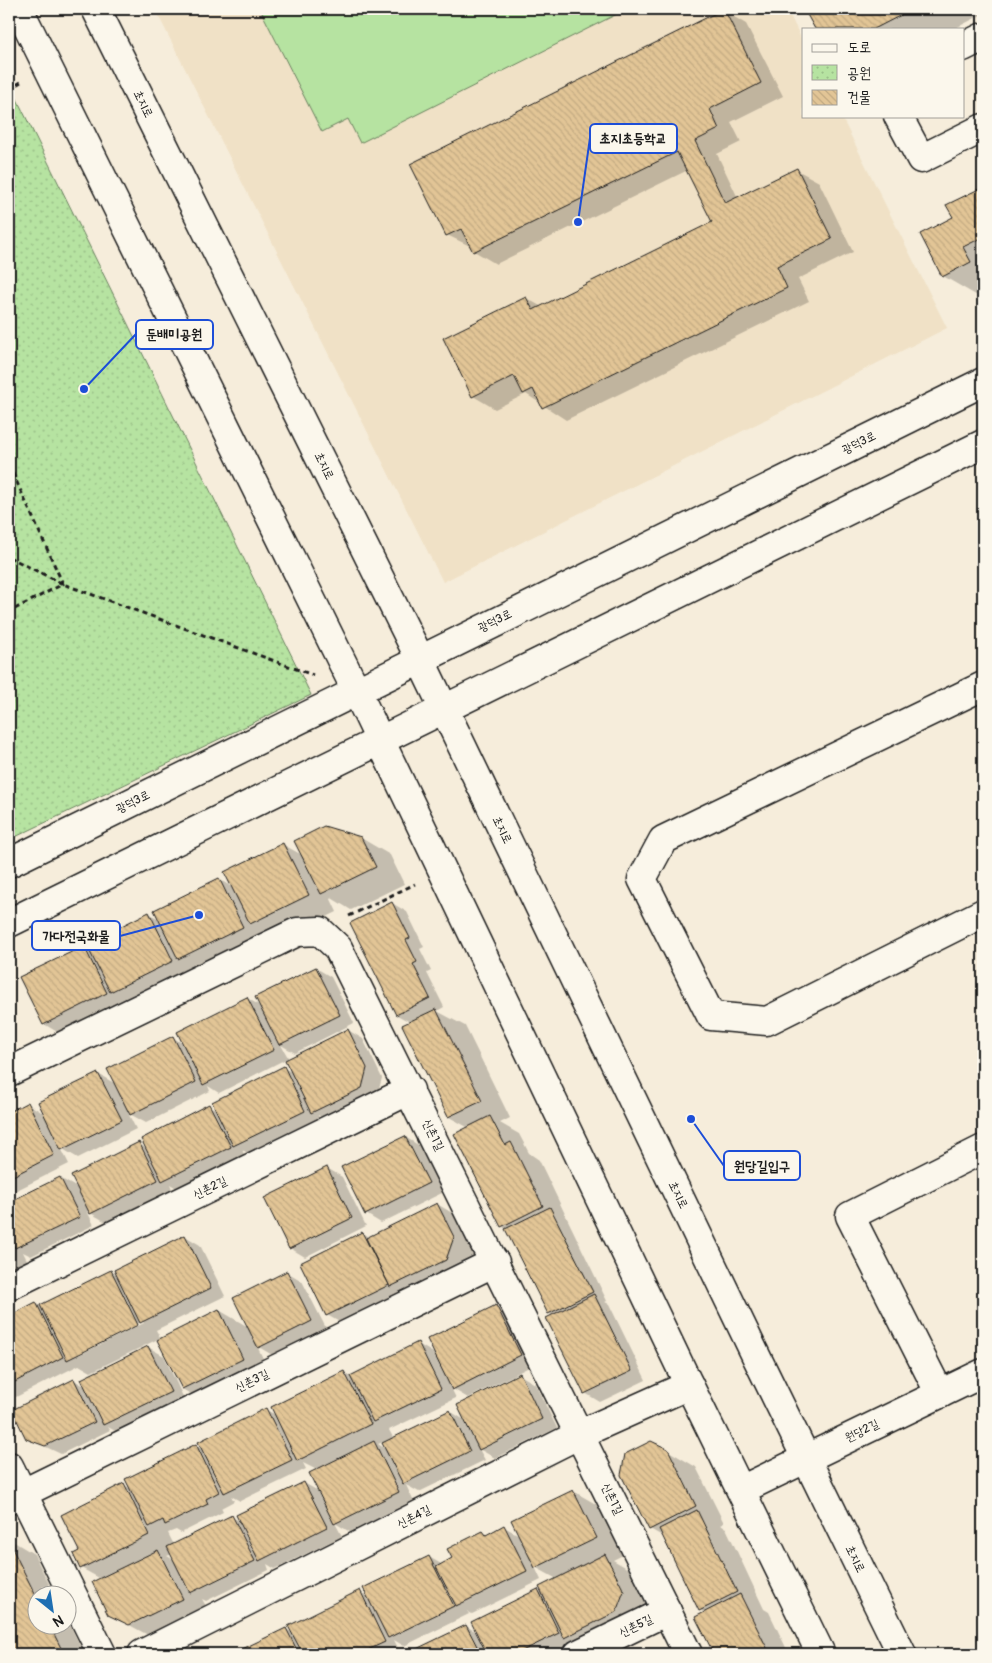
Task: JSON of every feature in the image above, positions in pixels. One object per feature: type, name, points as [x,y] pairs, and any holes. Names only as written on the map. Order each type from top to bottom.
[{"type":"street","points":[[19,9],[356,690],[689,1385],[821,1654]]},
{"type":"street","name":"초지로","points":[[96,9],[420,659],[902,1654]]},
{"type":"street","points":[[964,46],[983,37]]},
{"type":"street","points":[[899,118],[921,159],[983,128]]},
{"type":"street","name":"광덕3로","points":[[9,864],[356,690],[983,382]]},
{"type":"street","points":[[9,923],[983,444]]},
{"type":"street","points":[[983,686],[663,840],[642,879],[711,1016],[767,1021],[983,913]]},
{"type":"street","points":[[9,1072],[297,932],[320,931]]},
{"type":"street","name":"신촌1길","points":[[320,931],[338,948],[688,1654]]},
{"type":"street","name":"신촌2길","points":[[9,1286],[410,1090]]},
{"type":"street","points":[[940,1394],[850,1216],[983,1149]]},
{"type":"street","name":"신촌3길","points":[[16,1497],[495,1262]]},
{"type":"street","name":"원당2길","points":[[741,1490],[983,1373]]},
{"type":"street","name":"신촌4길","points":[[142,1654],[580,1434],[689,1385]]},
{"type":"street","points":[[9,1466],[16,1497],[102,1654]]},
{"type":"street","name":"신촌5길","points":[[578,1654],[667,1611]]},
{"type":"path","points":[[9,465],[63,584]]},
{"type":"path","points":[[9,557],[63,584],[356,690]]},
{"type":"path","points":[[9,612],[63,584]]},
{"type":"path","points":[[320,931],[442,870]]},
{"type":"shaded area","points":[[155,9],[787,9],[802,40],[802,118],[842,118],[947,328],[443,582]]},
{"type":"green space","points":[[260,9],[627,9],[360,143],[348,119],[322,132]]},
{"type":"green space","points":[[9,83],[311,695],[9,840]]},
{"type":"building","points":[[724,9],[761,83],[710,109],[719,129],[695,141],[725,203],[797,168],[832,239],[777,266],[787,288],[542,408],[533,389],[523,394],[514,376],[472,397],[443,338],[526,297],[533,310],[712,222],[677,152],[473,252],[461,229],[446,236],[410,164]]},
{"type":"building","points":[[804,9],[913,9],[876,28],[814,28]]},
{"type":"building","points":[[983,187],[983,237],[963,247],[971,262],[942,277],[920,234],[953,217],[946,205]]},
{"type":"building","points":[[324,826],[361,837],[376,867],[321,894],[294,841]]},
{"type":"building","points":[[283,843],[309,895],[250,924],[224,872]]},
{"type":"building","points":[[219,878],[243,927],[178,959],[154,910]]},
{"type":"building","points":[[392,902],[410,938],[406,940],[417,962],[413,964],[430,998],[396,1015],[350,923]]},
{"type":"building","points":[[149,912],[173,961],[110,992],[86,944]]},
{"type":"building","points":[[84,946],[107,993],[43,1025],[19,977]]},
{"type":"building","points":[[316,967],[340,1015],[279,1045],[255,997]]},
{"type":"building","points":[[247,997],[274,1050],[203,1085],[177,1032]]},
{"type":"building","points":[[436,1009],[482,1101],[448,1117],[402,1025]]},
{"type":"building","points":[[348,1029],[367,1068],[362,1088],[311,1113],[285,1060]]},
{"type":"building","points":[[173,1036],[196,1082],[130,1115],[107,1069]]},
{"type":"building","points":[[284,1066],[305,1111],[233,1146],[212,1102]]},
{"type":"building","points":[[98,1073],[122,1120],[61,1150],[38,1102]]},
{"type":"building","points":[[28,1102],[54,1155],[9,1178],[9,1112]]},
{"type":"building","points":[[209,1104],[231,1147],[162,1181],[141,1139]]},
{"type":"building","points":[[490,1116],[505,1145],[511,1142],[543,1206],[501,1227],[454,1134]]},
{"type":"building","points":[[405,1136],[429,1183],[365,1215],[341,1167]]},
{"type":"building","points":[[139,1142],[158,1180],[90,1214],[71,1176]]},
{"type":"building","points":[[327,1167],[352,1218],[289,1249],[264,1198]]},
{"type":"building","points":[[60,1177],[80,1217],[15,1248],[9,1236],[9,1202]]},
{"type":"building","points":[[437,1203],[454,1237],[446,1260],[390,1287],[366,1238]]},
{"type":"building","points":[[550,1207],[593,1292],[548,1314],[505,1229]]},
{"type":"building","points":[[362,1232],[389,1285],[326,1316],[300,1263]]},
{"type":"building","points":[[185,1235],[211,1288],[140,1323],[114,1270]]},
{"type":"building","points":[[111,1270],[138,1325],[67,1360],[40,1305]]},
{"type":"building","points":[[287,1271],[312,1321],[258,1348],[233,1298]]},
{"type":"building","points":[[594,1294],[632,1371],[584,1394],[546,1318]]},
{"type":"building","points":[[36,1302],[63,1357],[9,1385],[9,1316]]},
{"type":"building","points":[[496,1305],[521,1355],[452,1390],[427,1339]]},
{"type":"building","points":[[219,1309],[243,1359],[182,1389],[157,1340]]},
{"type":"building","points":[[418,1342],[441,1389],[373,1422],[350,1376]]},
{"type":"building","points":[[148,1346],[171,1392],[103,1425],[81,1379]]},
{"type":"building","points":[[344,1371],[371,1424],[297,1461],[271,1407]]},
{"type":"building","points":[[520,1373],[542,1419],[479,1450],[457,1405]]},
{"type":"building","points":[[74,1379],[95,1422],[45,1446],[26,1439],[12,1410]]},
{"type":"building","points":[[266,1408],[292,1460],[224,1493],[198,1442]]},
{"type":"building","points":[[450,1410],[470,1451],[403,1484],[382,1443]]},
{"type":"building","points":[[374,1441],[399,1492],[334,1524],[309,1473]]},
{"type":"building","points":[[651,1441],[668,1449],[696,1506],[649,1530],[621,1475],[625,1454]]},
{"type":"building","points":[[196,1444],[219,1492],[206,1499],[208,1504],[165,1525],[163,1520],[149,1527],[125,1479]]},
{"type":"building","points":[[304,1482],[327,1527],[259,1561],[236,1515]]},
{"type":"building","points":[[124,1483],[149,1535],[80,1569],[73,1554],[79,1551],[61,1515]]},
{"type":"building","points":[[573,1490],[597,1538],[535,1568],[511,1520]]},
{"type":"building","points":[[697,1510],[737,1592],[699,1611],[659,1529]]},
{"type":"building","points":[[232,1515],[255,1561],[190,1593],[167,1547]]},
{"type":"building","points":[[504,1525],[527,1571],[456,1606],[436,1567],[452,1558],[447,1549],[483,1531],[486,1535]]},
{"type":"building","points":[[9,1542],[31,1586],[28,1586],[28,1636],[55,1636],[64,1654],[9,1654]]},
{"type":"building","points":[[158,1550],[183,1599],[129,1625],[108,1615],[92,1582]]},
{"type":"building","points":[[605,1554],[624,1591],[616,1612],[564,1638],[539,1587]]},
{"type":"building","points":[[429,1556],[454,1606],[388,1638],[363,1588]]},
{"type":"building","points":[[538,1589],[559,1633],[516,1654],[487,1654],[471,1622]]},
{"type":"building","points":[[360,1590],[385,1642],[359,1654],[303,1654],[288,1626]]},
{"type":"building","points":[[740,1594],[770,1654],[714,1654],[695,1617]]},
{"type":"building","points":[[466,1625],[481,1654],[406,1654]]},
{"type":"building","points":[[286,1628],[299,1654],[232,1654]]},
{"type":"place","name":"초지초등학교","points":[[578,222]]},
{"type":"place","name":"둔배미공원","points":[[84,389]]},
{"type":"place","name":"가다전국화물","points":[[199,915]]},
{"type":"place","name":"원당길입구","points":[[691,1119]]}]
